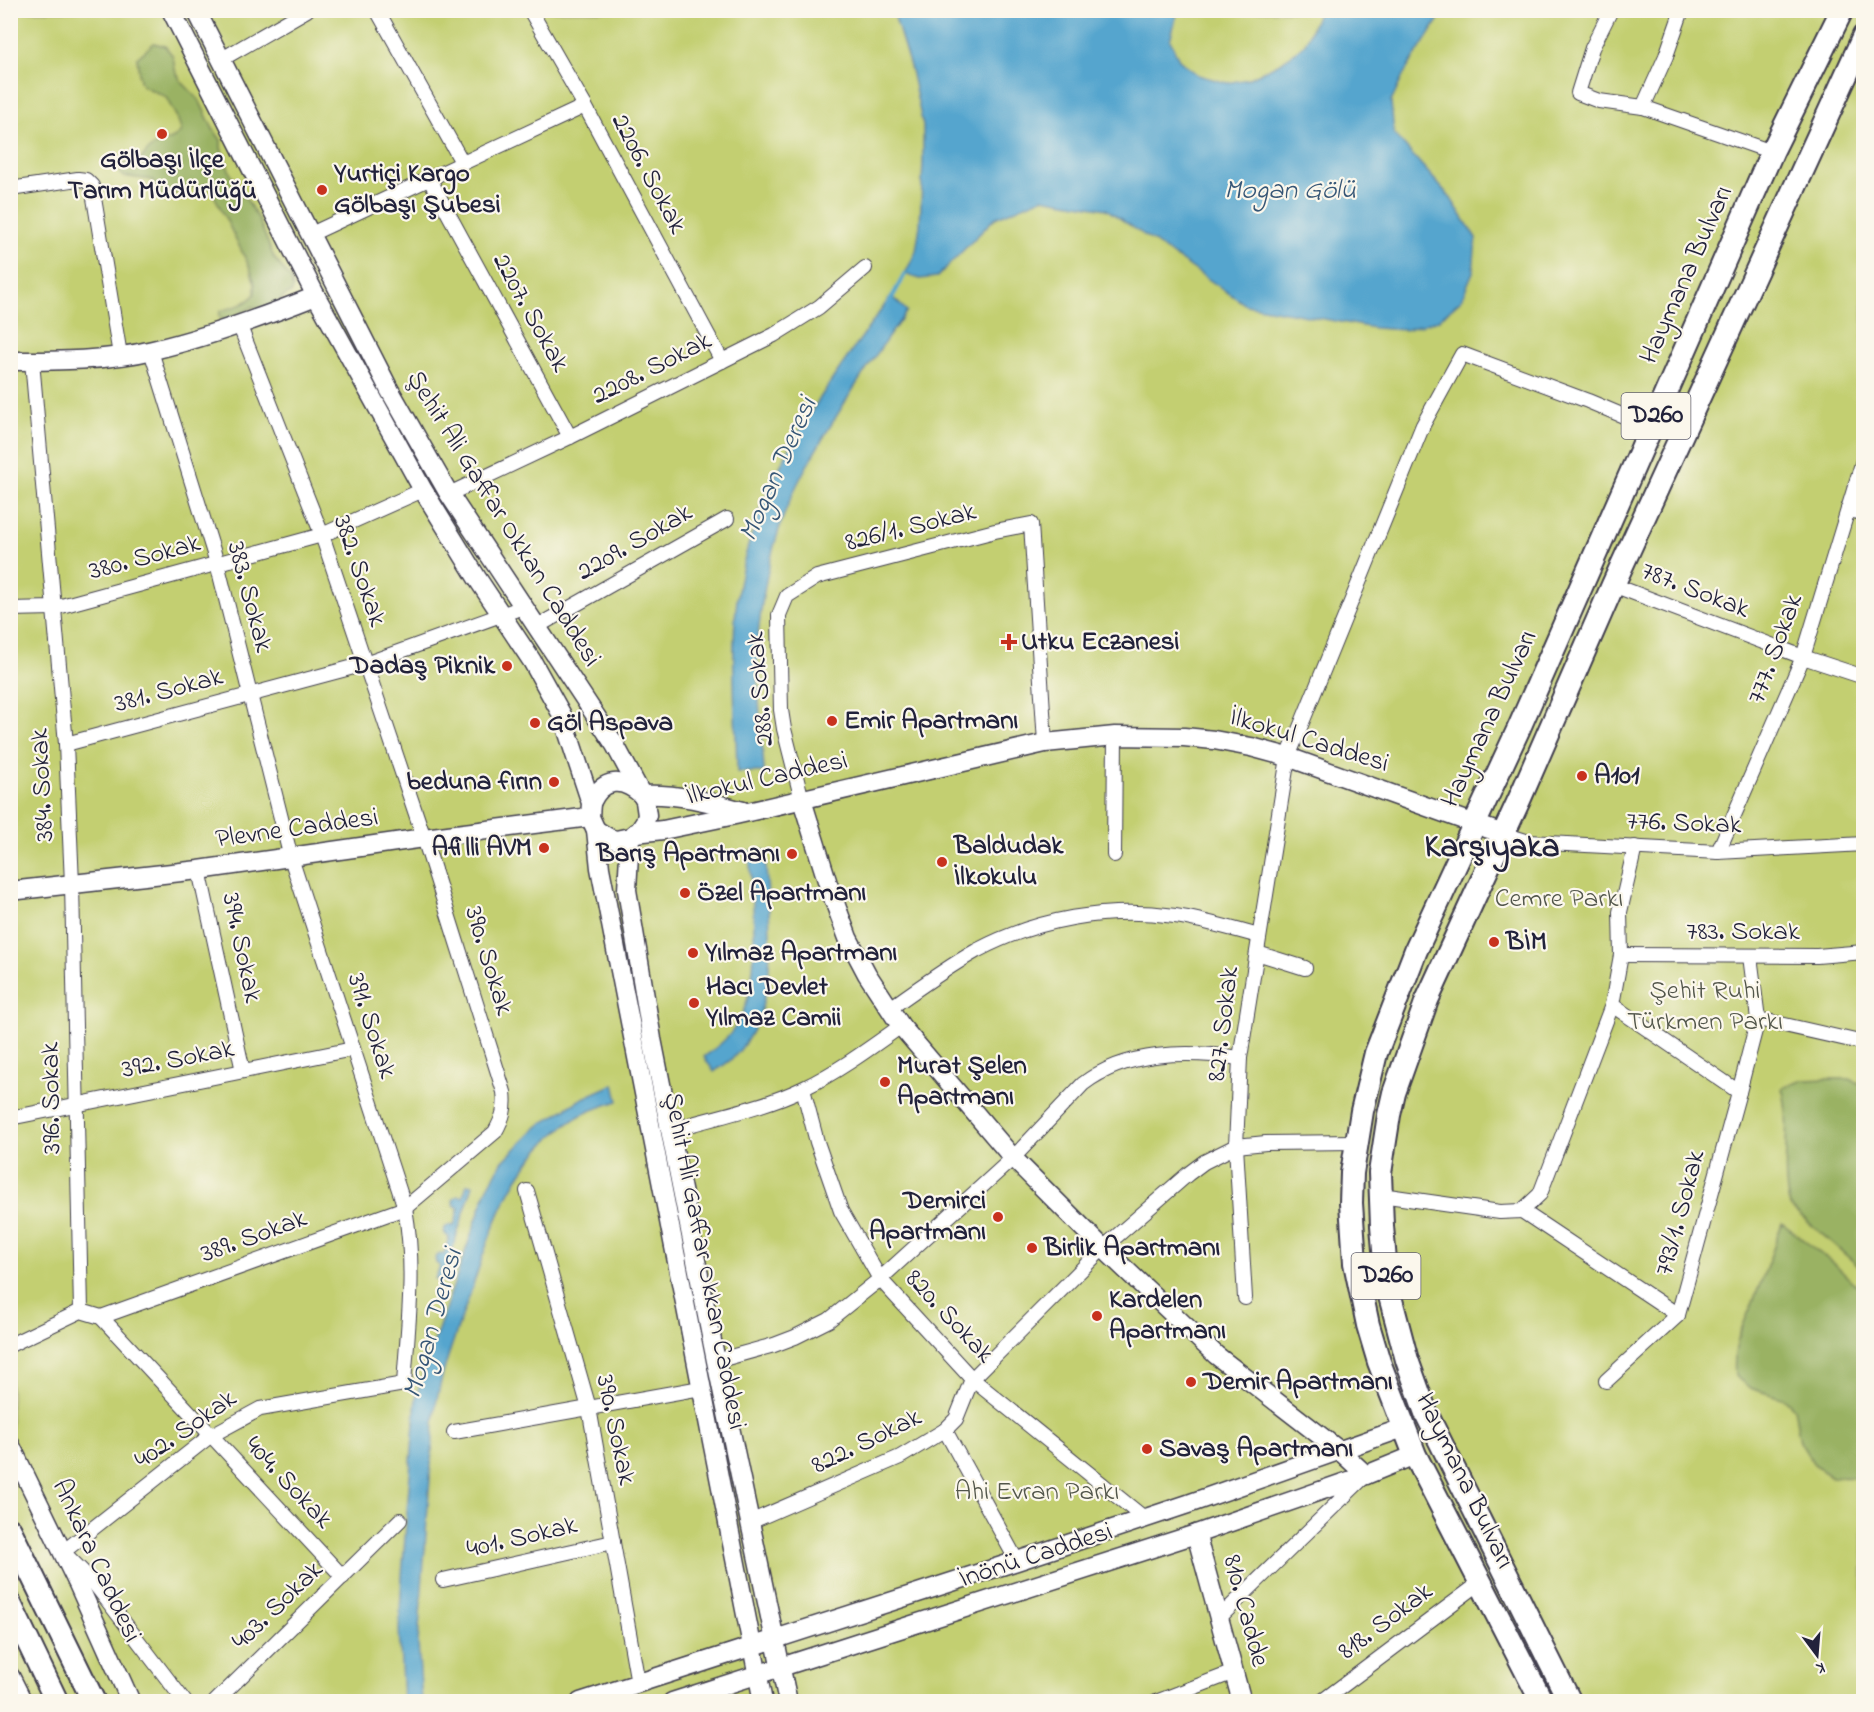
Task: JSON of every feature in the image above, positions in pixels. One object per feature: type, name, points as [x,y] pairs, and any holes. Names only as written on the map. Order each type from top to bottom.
[{"type":"highway","name":"Haymana Bulvarı","points":[[1542,1701],[1415,1455],[1379,1362],[1360,1291],[1353,1235],[1351,1203],[1356,1142],[1370,1075],[1388,1020],[1416,950],[1473,823],[1515,738],[1772,152],[1842,10]]},
{"type":"highway","name":"Haymana Bulvarı","points":[[1570,1701],[1426,1413],[1410,1371],[1387,1285],[1380,1173],[1389,1115],[1427,1000],[1863,36]]},
{"type":"highway","points":[[10,1530],[94,1701]]},
{"type":"highway","points":[[10,1604],[57,1701]]},
{"type":"street","name":"Şehit Ali Gaffar Okkan Caddesi","points":[[171,10],[316,296],[423,490],[532,661],[562,715],[592,816],[600,867],[763,1701]]},
{"type":"street","name":"Şehit Ali Gaffar Okkan Caddesi","points":[[196,10],[389,389],[449,494],[619,753],[647,808],[645,822],[633,835],[627,879],[630,910],[652,1039],[672,1130],[716,1361],[788,1701]]},
{"type":"street","points":[[222,58],[307,10]]},
{"type":"street","points":[[377,10],[462,162]]},
{"type":"street","name":"2206. Sokak","points":[[530,10],[585,106],[722,361]]},
{"type":"street","points":[[1611,10],[1592,48],[1578,93],[1599,101],[1643,107],[1772,152]]},
{"type":"street","points":[[1643,107],[1666,56],[1682,10]]},
{"type":"street","points":[[311,234],[585,106]]},
{"type":"street","points":[[10,189],[78,179],[86,180],[92,186],[120,355]]},
{"type":"street","name":"2207. Sokak","points":[[430,180],[570,437]]},
{"type":"street","name":"2208. Sokak","points":[[449,494],[570,437],[774,335],[807,315],[865,268]]},
{"type":"street","points":[[10,361],[151,351],[198,338],[316,296]]},
{"type":"street","name":"382. Sokak","points":[[239,324],[322,535],[424,838]]},
{"type":"street","name":"383. Sokak","points":[[151,351],[217,563],[291,858]]},
{"type":"street","name":"827. Sokak","points":[[1245,1298],[1236,1146],[1240,1058],[1288,758],[1423,425],[1462,354],[1588,401],[1650,428]]},
{"type":"street","name":"384. Sokak","points":[[32,361],[66,744],[72,885]]},
{"type":"street","name":"777. Sokak","points":[[1718,852],[1803,657],[1863,458]]},
{"type":"street","name":"380. Sokak","points":[[10,609],[54,608],[322,535],[423,490]]},
{"type":"street","points":[[1848,509],[1863,514]]},
{"type":"street","name":"2209. Sokak","points":[[536,627],[727,519]]},
{"type":"street","name":"826/1. Sokak","points":[[806,585],[818,577],[995,531],[1031,524],[1045,743]]},
{"type":"street","name":"288. Sokak","points":[[802,800],[783,729],[779,615],[787,596],[806,585]]},
{"type":"street","name":"787. Sokak","points":[[1613,585],[1803,657],[1863,677]]},
{"type":"street","name":"381. Sokak","points":[[66,744],[365,664],[523,607]]},
{"type":"street","points":[[1114,855],[1115,736]]},
{"type":"street","name":"İlkokul Caddesi","points":[[633,835],[802,800],[1045,743],[1115,736],[1214,740],[1288,758],[1503,834]]},
{"type":"street","points":[[633,835],[616,840],[609,838],[592,816],[594,796],[604,786],[618,783],[631,786],[642,795],[664,795],[699,800],[747,812]]},
{"type":"street","points":[[802,800],[829,887],[848,938],[867,974],[901,1026],[1013,1158],[1103,1248],[1216,1355],[1340,1451],[1366,1475],[1219,1618]]},
{"type":"street","name":"Plevne Caddesi","points":[[10,891],[199,870],[592,816]]},
{"type":"street","name":"776. Sokak","points":[[1503,834],[1528,842],[1718,852],[1863,844]]},
{"type":"street","name":"390. Sokak","points":[[424,838],[504,1092],[506,1104],[504,1116],[495,1132]]},
{"type":"street","points":[[1381,1195],[1500,1212],[1522,1211],[1540,1194],[1612,1005],[1621,955],[1620,912],[1635,847]]},
{"type":"street","name":"391. Sokak","points":[[291,858],[405,1208],[412,1271],[409,1326]]},
{"type":"street","name":"394. Sokak","points":[[199,870],[243,1071]]},
{"type":"street","name":"396. Sokak","points":[[72,885],[81,1311]]},
{"type":"street","points":[[889,1009],[977,951],[1031,929],[1087,915],[1124,913],[1176,916],[1260,936]]},
{"type":"street","name":"783. Sokak","points":[[1621,955],[1817,956],[1863,950]]},
{"type":"street","points":[[1257,953],[1305,968]]},
{"type":"street","points":[[1750,956],[1758,1019],[1863,1043]]},
{"type":"street","points":[[1612,1005],[1739,1092]]},
{"type":"street","name":"793/1. Sokak","points":[[1522,1211],[1678,1315],[1758,1019]]},
{"type":"street","points":[[672,1130],[803,1089],[846,1064],[901,1026]]},
{"type":"street","name":"392. Sokak","points":[[11,1118],[353,1049]]},
{"type":"street","points":[[716,1361],[774,1345],[828,1320],[880,1279],[1013,1158],[1083,1084],[1105,1070],[1152,1056],[1206,1053],[1240,1058]]},
{"type":"street","name":"820. Sokak","points":[[803,1089],[817,1142],[841,1210],[880,1279],[972,1379],[1144,1518]]},
{"type":"street","name":"389. Sokak","points":[[101,1317],[405,1208],[495,1132]]},
{"type":"street","name":"822. Sokak","points":[[750,1522],[900,1457],[945,1430],[956,1419],[972,1379],[1103,1248],[1188,1174],[1216,1155],[1236,1146],[1266,1143],[1356,1142]]},
{"type":"street","name":"390. Sokak","points":[[527,1191],[589,1408],[638,1683]]},
{"type":"street","points":[[10,1345],[81,1311],[101,1317]]},
{"type":"street","points":[[1606,1381],[1678,1315]]},
{"type":"street","name":"404. Sokak","points":[[101,1317],[343,1577]]},
{"type":"street","name":"402. Sokak","points":[[63,1552],[210,1436],[260,1409],[404,1384],[409,1326]]},
{"type":"street","points":[[454,1432],[701,1388]]},
{"type":"street","points":[[579,1701],[1017,1561],[1403,1428]]},
{"type":"street","points":[[945,1430],[1017,1561]]},
{"type":"street","name":"Ankara Caddesi","points":[[10,1444],[63,1552],[131,1701]]},
{"type":"street","name":"İnönü Caddesi","points":[[672,1701],[1196,1534],[1366,1475],[1415,1455]]},
{"type":"street","name":"403. Sokak","points":[[215,1701],[400,1520]]},
{"type":"street","name":"810. Cadde","points":[[1196,1534],[1242,1701]]},
{"type":"street","name":"401. Sokak","points":[[443,1581],[613,1542]]},
{"type":"street","points":[[63,1552],[94,1583],[185,1701]]},
{"type":"street","name":"818. Sokak","points":[[1321,1701],[1481,1582]]},
{"type":"street","points":[[78,1584],[117,1701]]},
{"type":"street","points":[[1156,1701],[1234,1672]]},
{"type":"green space","points":[[11,11],[1863,11],[1863,1701],[11,1702]]},
{"type":"green space","points":[[154,43],[165,46],[173,56],[175,70],[181,81],[199,100],[221,140],[221,148],[231,175],[258,218],[274,258],[291,279],[292,292],[283,297],[275,306],[266,309],[253,307],[225,321],[219,317],[220,311],[248,301],[255,294],[255,284],[250,268],[210,187],[205,185],[181,188],[167,201],[161,197],[152,180],[122,176],[120,172],[124,162],[138,161],[152,147],[175,137],[181,131],[166,97],[143,86],[140,81],[137,58]]},
{"type":"green space","points":[[1850,1079],[1863,1085],[1863,1270],[1790,1206],[1787,1192],[1786,1118],[1782,1088],[1803,1080]]},
{"type":"green space","points":[[1782,1223],[1835,1265],[1863,1292],[1863,1478],[1832,1477],[1815,1466],[1800,1442],[1794,1408],[1785,1399],[1750,1388],[1735,1376],[1737,1342]]},
{"type":"water","name":"Mogan Gölü","points":[[893,11],[1178,11],[1170,40],[1179,60],[1198,75],[1227,83],[1248,79],[1282,62],[1305,44],[1319,11],[1444,11],[1405,72],[1391,102],[1394,134],[1450,197],[1476,238],[1473,272],[1461,300],[1438,320],[1405,330],[1374,328],[1246,305],[1106,209],[1042,198],[995,218],[937,277],[920,279],[905,274],[916,251],[920,225],[923,126],[911,70]]},
{"type":"water","points":[[891,296],[907,311],[858,381],[817,448],[797,485],[781,523],[765,587],[758,644],[764,772],[737,772],[735,620],[745,557],[758,516],[775,477],[817,402]]},
{"type":"water","points":[[765,850],[770,931],[767,986],[760,1012],[749,1036],[733,1058],[714,1072],[704,1057],[734,1029],[745,1006],[751,985],[754,917],[749,851]]},
{"type":"water","points":[[614,1084],[618,1101],[576,1118],[535,1154],[519,1176],[495,1223],[453,1341],[435,1410],[418,1643],[422,1701],[403,1701],[399,1629],[402,1576],[416,1397],[430,1353],[487,1189],[502,1162],[538,1126],[581,1099]]},
{"type":"water","points":[[467,1184],[473,1185],[442,1281],[435,1279],[440,1266],[436,1263],[435,1258],[439,1254],[444,1254],[449,1237],[445,1234],[444,1229],[448,1225],[454,1226],[459,1208],[454,1205],[453,1200],[458,1196],[463,1197]]},
{"type":"waterway","name":"Mogan Deresi","points":[[889,303],[905,274]]},
{"type":"place","name":"Gölbaşı İlçe Tarım Müdürlüğü","points":[[162,134]]},
{"type":"place","name":"Yurtiçi Kargo Gölbaşı Şubesi","points":[[322,190]]},
{"type":"place","name":"Utku Eczanesi","points":[[1009,642]]},
{"type":"place","name":"Dadaş Piknik","points":[[507,666]]},
{"type":"place","name":"Emir Apartmanı","points":[[832,721]]},
{"type":"place","name":"Göl Aspava","points":[[535,723]]},
{"type":"place","name":"A101","points":[[1582,776]]},
{"type":"place","name":"beduna fırın","points":[[554,782]]},
{"type":"place","name":"Afilli AVM","points":[[544,848]]},
{"type":"place","name":"Barış Apartmanı","points":[[792,854]]},
{"type":"place","name":"Baldudak İlkokulu","points":[[942,862]]},
{"type":"place","name":"Özel Apartmanı","points":[[685,893]]},
{"type":"place","name":"BİM","points":[[1494,942]]},
{"type":"place","name":"Yılmaz Apartmanı","points":[[693,953]]},
{"type":"place","name":"Hacı Devlet Yılmaz Camii","points":[[694,1003]]},
{"type":"place","name":"Murat Şelen Apartmanı","points":[[885,1082]]},
{"type":"place","name":"Demirci Apartmanı","points":[[998,1217]]},
{"type":"place","name":"Birlik Apartmanı","points":[[1032,1248]]},
{"type":"place","name":"Kardelen Apartmanı","points":[[1097,1316]]},
{"type":"place","name":"Demir Apartmanı","points":[[1191,1382]]},
{"type":"place","name":"Savaş Apartmanı","points":[[1147,1449]]},
{"type":"district","name":"Karşıyaka","points":[[1492,848]]},
{"type":"park label","name":"Cemre Parkı","points":[[1559,899]]},
{"type":"park label","name":"Şehit Ruhi Türkmen Parkı","points":[[1705,1006]]},
{"type":"park label","name":"Ahi Evran Parkı","points":[[1037,1492]]}]
